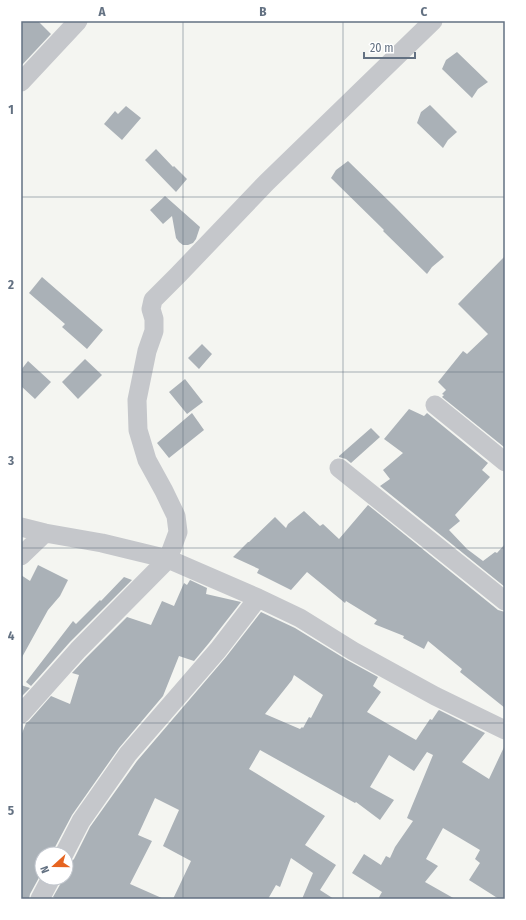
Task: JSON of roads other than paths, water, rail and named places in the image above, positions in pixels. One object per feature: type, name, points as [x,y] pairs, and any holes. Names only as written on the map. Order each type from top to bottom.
[{"type":"street","points":[[21,82],[78,21]]},
{"type":"street","points":[[21,714],[78,650],[168,559],[178,532],[176,516],[164,490],[147,460],[138,430],[137,400],[147,351],[154,331],[154,319],[151,309],[153,300],[267,182],[433,21]]},
{"type":"street","points":[[435,405],[505,462]]},
{"type":"street","points":[[339,468],[505,601]]},
{"type":"street","points":[[21,527],[45,533],[102,543],[168,559],[300,618],[353,651],[435,696],[505,730]]},
{"type":"street","points":[[21,556],[45,533]]},
{"type":"street","points":[[68,846],[81,821],[128,754],[218,650],[258,598]]},
{"type":"street","points":[[40,899],[47,886]]}]
